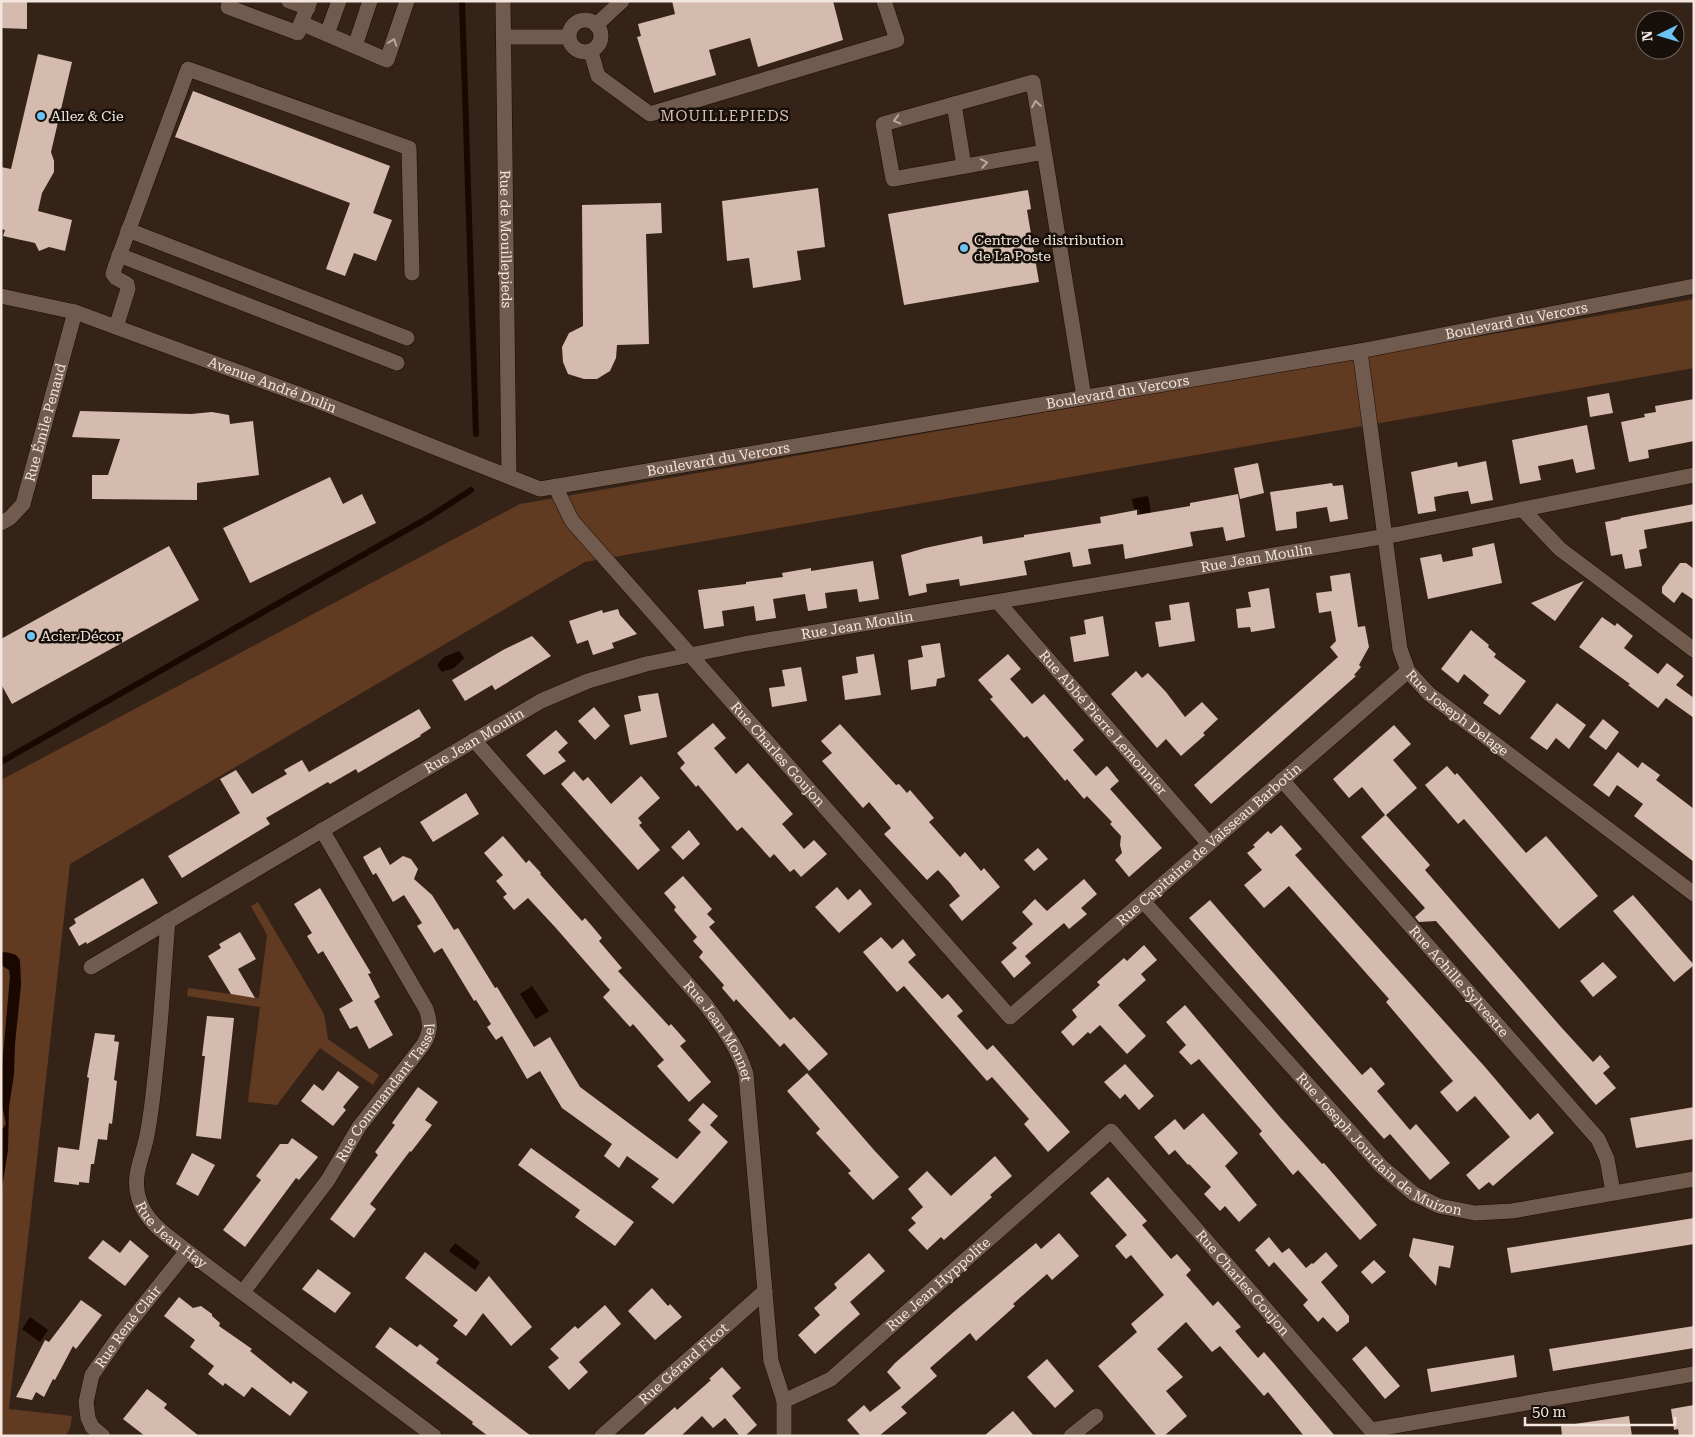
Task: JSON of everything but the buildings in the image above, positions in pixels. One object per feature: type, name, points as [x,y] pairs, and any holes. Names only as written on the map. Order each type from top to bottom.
[{"type":"street","points":[[230,1],[228,7],[298,33],[309,5],[289,1]]},
{"type":"street","points":[[327,34],[339,1]]},
{"type":"street","points":[[355,46],[370,1]]},
{"type":"street","points":[[302,24],[387,60],[407,1]]},
{"type":"street","name":"Rue de Mouillepieds","points":[[503,1],[509,477]]},
{"type":"street","points":[[596,25],[622,1]]},
{"type":"street","points":[[591,52],[598,76],[650,114],[897,40],[884,1]]},
{"type":"street","points":[[584,20],[591,21],[596,25],[600,30],[601,36],[597,48],[585,53],[573,48],[568,37],[569,30],[573,25],[584,20]]},
{"type":"street","points":[[504,37],[568,37]]},
{"type":"street","points":[[116,327],[128,288],[127,284],[116,278],[113,274],[188,69],[410,148],[412,273]]},
{"type":"street","points":[[1044,152],[893,179],[884,124],[1033,82],[1084,397]]},
{"type":"street","points":[[954,104],[964,166]]},
{"type":"street","points":[[128,230],[406,338]]},
{"type":"street","points":[[119,255],[397,363]]},
{"type":"street","name":"Boulevard du Vercors","points":[[540,489],[1360,351],[1694,286]]},
{"type":"street","name":"Avenue André Dulin","points":[[1,296],[76,312],[320,402],[540,489]]},
{"type":"street","name":"Rue Émile Penaud","points":[[1,523],[10,518],[24,504],[76,312]]},
{"type":"street","name":"Rue Joseph Delage","points":[[1360,351],[1400,649],[1408,671],[1429,694],[1694,894]]},
{"type":"street","name":"Rue Jean Moulin","points":[[90,967],[541,701],[588,681],[646,664],[744,644],[1384,536],[1694,475]]},
{"type":"street","name":"Rue Charles Goujon","points":[[556,486],[572,521],[1010,1017]]},
{"type":"street","points":[[1522,509],[1560,549],[1694,650]]},
{"type":"street","name":"Rue Abbé Pierre Lemonnier","points":[[998,602],[1209,844]]},
{"type":"street","name":"Rue Capitaine de Vaisseau Barbotin","points":[[1010,1017],[1408,671]]},
{"type":"street","name":"Rue Jean Monnet","points":[[474,740],[706,1005],[732,1040],[746,1074],[771,1360],[784,1401]]},
{"type":"street","name":"Rue Achille Sylvestre","points":[[1282,780],[1598,1139],[1607,1159],[1613,1192]]},
{"type":"street","name":"Rue Commandant Tassel","points":[[243,1292],[328,1180],[359,1126],[424,1046],[429,1036],[430,1023],[426,1009],[322,830]]},
{"type":"street","name":"Rue Joseph Jourdain de Muizon","points":[[1143,901],[1382,1167],[1414,1194],[1439,1206],[1475,1213],[1512,1211],[1694,1179]]},
{"type":"street","name":"Rue Jean Hay","points":[[168,921],[157,1056],[146,1140],[135,1183],[145,1214],[155,1226],[187,1251],[434,1436]]},
{"type":"street","name":"Rue Charles Goujon","points":[[1111,1131],[1374,1433]]},
{"type":"street","name":"Rue Jean Hyppolite","points":[[784,1401],[831,1378],[1111,1131]]},
{"type":"street","name":"Rue René Clair","points":[[103,1436],[92,1427],[88,1418],[86,1402],[92,1376],[122,1332],[187,1251]]},
{"type":"street","name":"Rue Gérard Ficot","points":[[602,1436],[765,1291]]},
{"type":"street","points":[[1374,1433],[1694,1374]]},
{"type":"street","points":[[784,1401],[784,1436]]},
{"type":"street","points":[[1071,1436],[1096,1416]]},
{"type":"shaded area","points":[[1694,299],[1694,368],[585,562],[70,864],[9,1409],[72,1416],[70,1428],[66,1436],[1,1436],[1,780],[520,504]]},
{"type":"shaded area","points":[[1148,496],[1153,525],[1142,527],[1139,509],[1134,509],[1132,499]]},
{"type":"shaded area","points":[[459,651],[464,658],[454,668],[442,672],[437,665],[444,657]]},
{"type":"shaded area","points":[[258,902],[324,1014],[328,1039],[379,1075],[373,1085],[320,1048],[277,1105],[248,1102],[260,1007],[187,996],[188,988],[259,998],[267,935],[251,906]]},
{"type":"shaded area","points":[[1,953],[16,955],[20,960],[21,985],[14,1074],[9,1107],[8,1150],[1,1194],[1,1131],[6,1124],[1,1101],[1,1078],[10,976],[9,970],[1,965]]},
{"type":"shaded area","points":[[532,986],[549,1011],[536,1019],[520,994]]},
{"type":"shaded area","points":[[455,1243],[480,1262],[475,1270],[449,1251]]},
{"type":"shaded area","points":[[30,1317],[48,1330],[40,1342],[22,1329]]},
{"type":"waterway","points":[[462,1],[476,434]]},
{"type":"waterway","points":[[1,762],[431,516],[471,490]]},
{"type":"place","name":"Allez & Cie","points":[[41,116]]},
{"type":"place","name":"Centre de distribution de La Poste","points":[[964,248]]},
{"type":"place","name":"Acier Décor","points":[[31,636]]},
{"type":"district","name":"MOUILLEPIEDS","points":[[725,116]]}]
